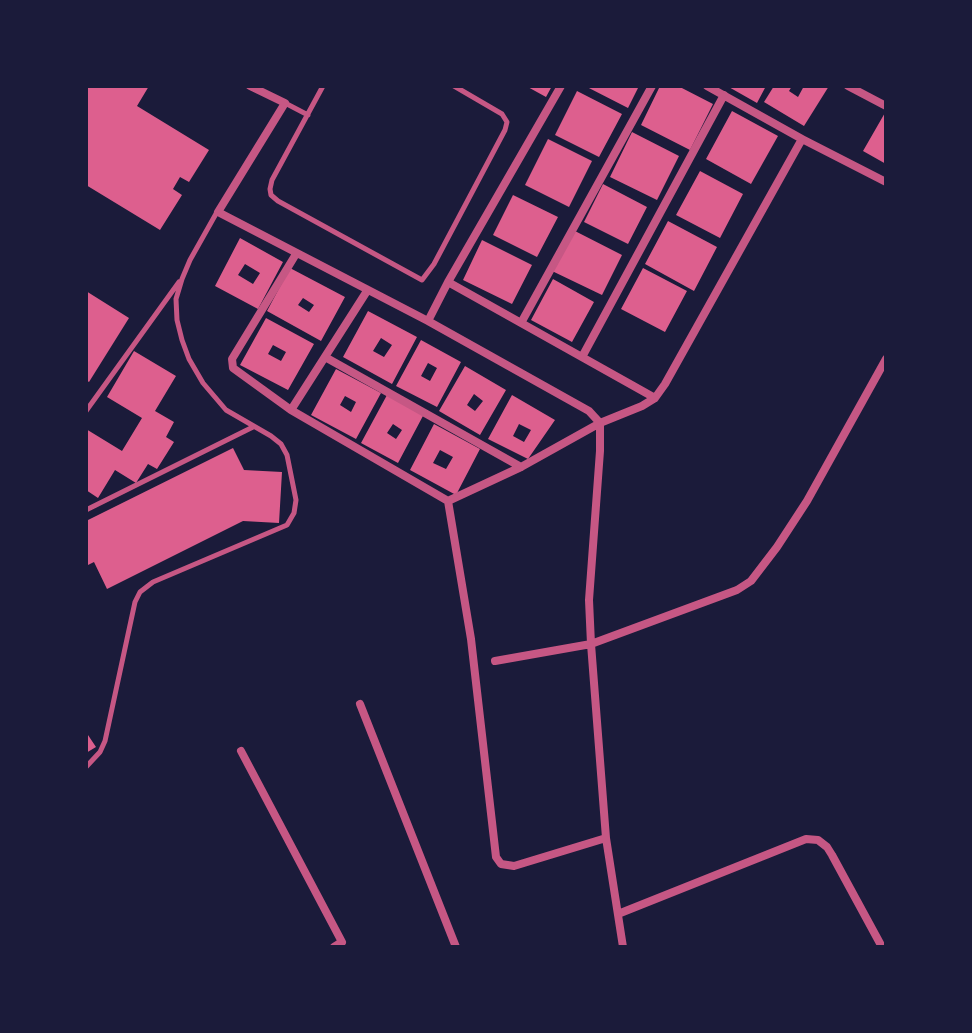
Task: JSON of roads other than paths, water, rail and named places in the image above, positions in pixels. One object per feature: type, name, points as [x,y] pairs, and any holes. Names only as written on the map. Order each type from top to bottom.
[{"type":"street","points":[[250,86],[285,103],[218,212],[428,321],[589,411],[600,423],[589,600],[606,838],[623,947]]},
{"type":"street","points":[[428,321],[561,86]]},
{"type":"street","points":[[521,323],[652,86]]},
{"type":"street","points":[[707,86],[886,182]]},
{"type":"street","points":[[848,86],[886,106]]},
{"type":"street","points":[[582,357],[724,95]]},
{"type":"street","points":[[448,501],[655,398],[802,139]]},
{"type":"street","points":[[296,254],[231,364],[291,410],[448,501]]},
{"type":"street","points":[[448,282],[655,398]]},
{"type":"street","points":[[291,410],[367,291]]},
{"type":"street","points":[[325,357],[521,467]]},
{"type":"street","points":[[495,661],[591,644],[737,590],[751,581],[793,524],[886,359]]},
{"type":"street","points":[[874,383],[886,389]]},
{"type":"street","points":[[448,501],[471,639],[496,857],[501,864],[514,866],[606,838]]},
{"type":"street","points":[[360,704],[456,947]]},
{"type":"street","points":[[241,751],[342,942],[334,947]]},
{"type":"street","points":[[618,914],[806,839],[818,840],[832,855],[882,947]]},
{"type":"lane","points":[[323,86],[272,180],[271,195],[422,280],[434,264],[507,122],[502,114],[454,86]]},
{"type":"lane","points":[[285,103],[308,115]]},
{"type":"lane","points":[[86,767],[100,752],[105,741],[135,602],[140,592],[153,582],[287,525],[294,513],[296,500],[287,455],[281,444],[226,410],[203,383],[189,359],[177,320],[176,299],[182,279],[218,212]]},
{"type":"lane","points":[[86,411],[182,279]]},
{"type":"lane","points":[[86,510],[253,427]]}]
